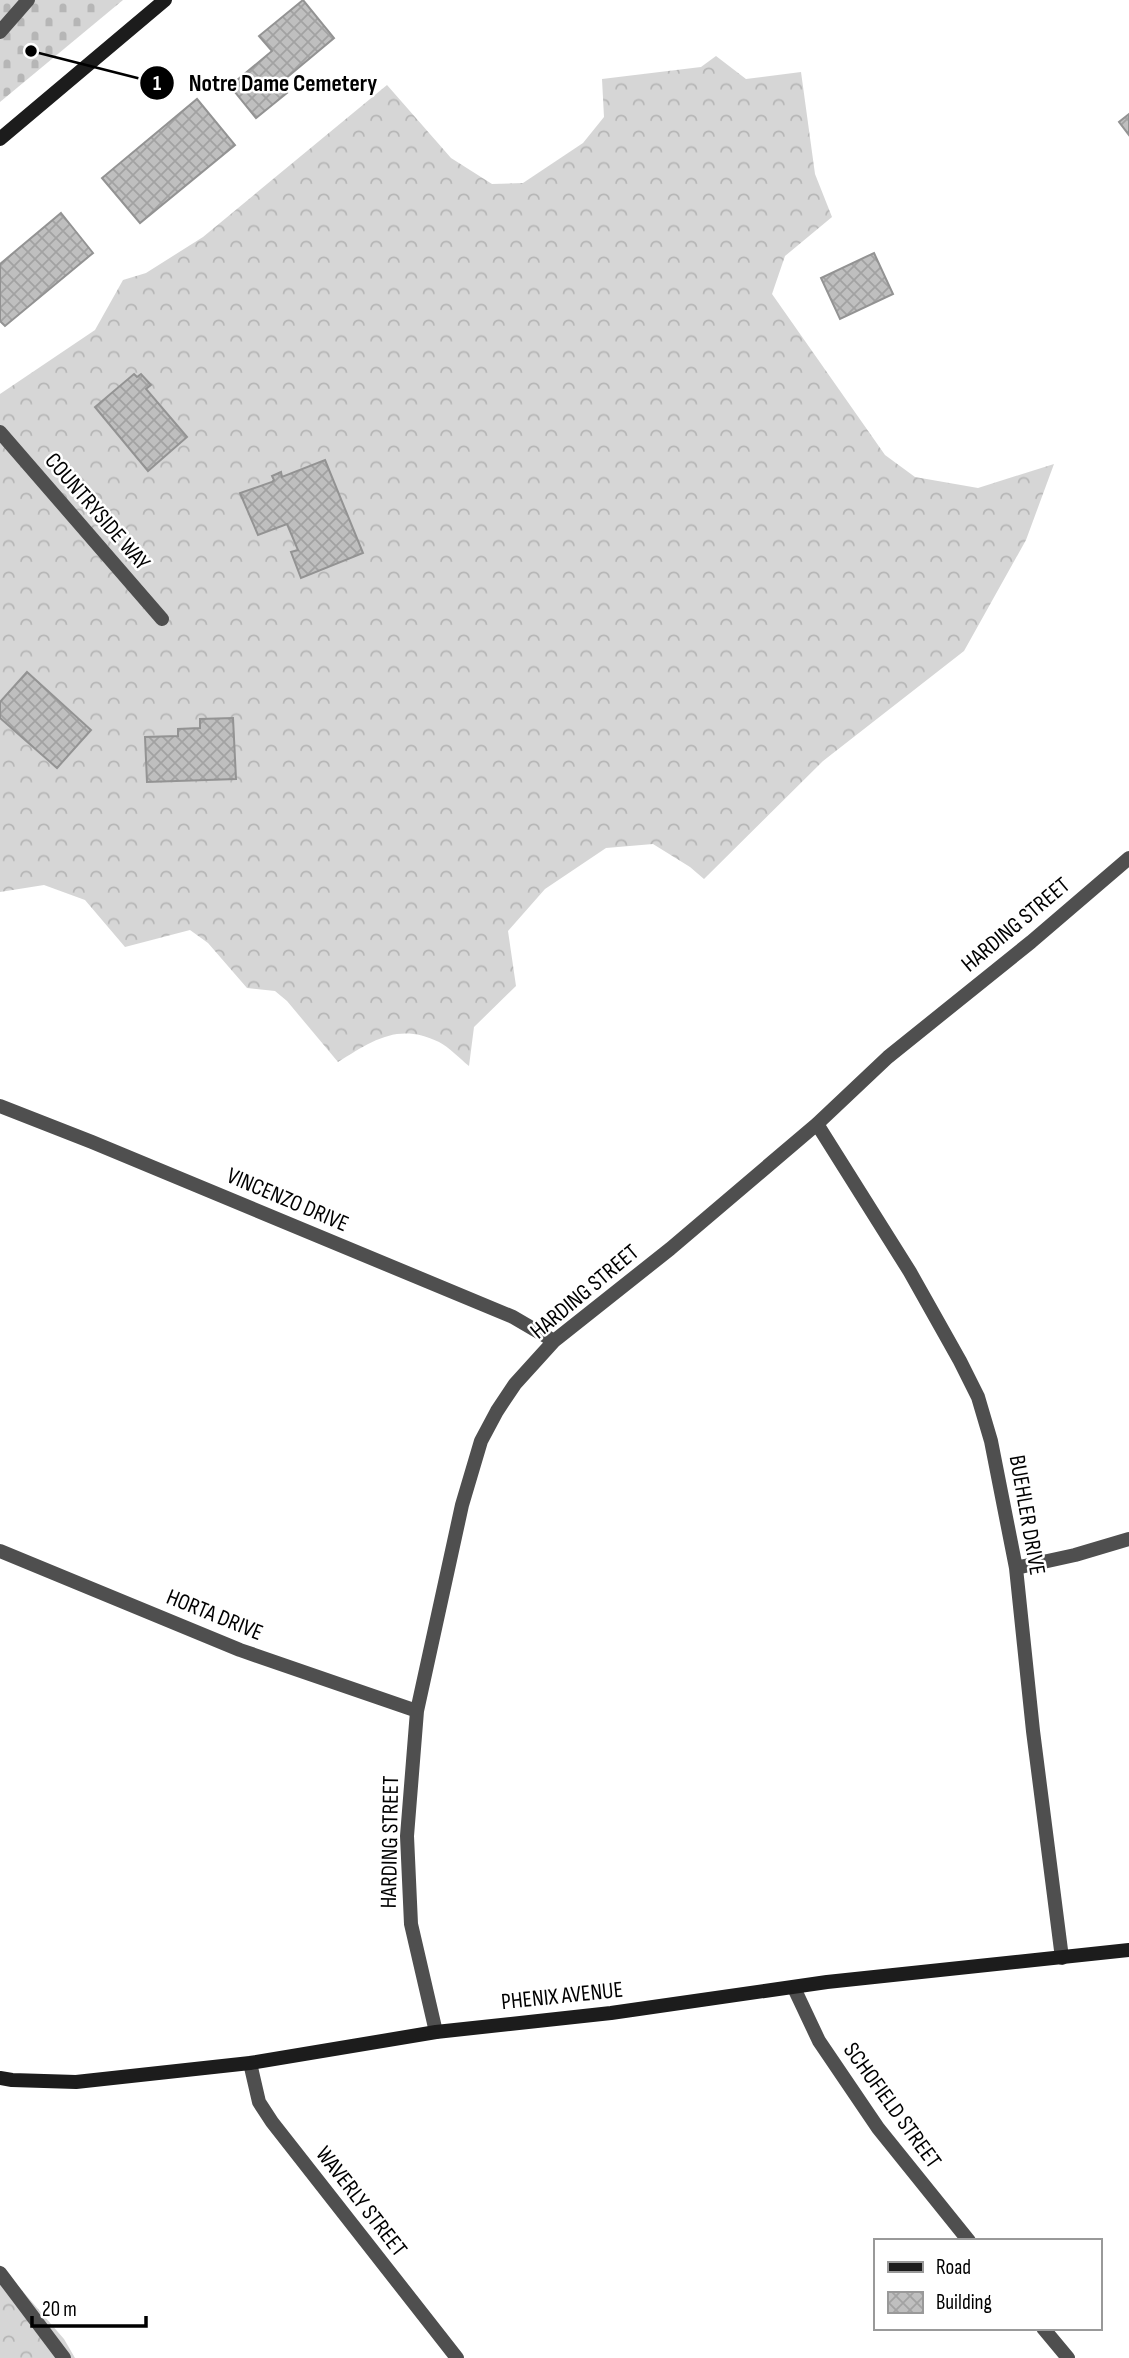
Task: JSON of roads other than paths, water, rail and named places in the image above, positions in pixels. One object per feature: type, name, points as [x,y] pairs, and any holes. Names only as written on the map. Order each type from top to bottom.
[{"type":"main road","points":[[0,139],[164,0]]},
{"type":"main road","name":"PHENIX AVENUE","points":[[0,2078],[75,2082],[250,2063],[436,2032],[611,2013],[827,1982],[1129,1950]]},
{"type":"street","points":[[0,32],[28,0]]},
{"type":"street","name":"COUNTRYSIDE WAY","points":[[0,432],[162,620]]},
{"type":"street","name":"HARDING STREET","points":[[436,2032],[411,1924],[407,1836],[417,1711],[463,1505],[481,1441],[515,1384],[554,1341],[670,1249],[817,1124],[888,1057],[1031,942],[1129,858]]},
{"type":"street","name":"VINCENZO DRIVE","points":[[0,1106],[513,1317],[554,1341]]},
{"type":"street","name":"BUEHLER DRIVE","points":[[817,1124],[910,1272],[978,1397],[992,1441],[1016,1567],[1033,1731],[1062,1958]]},
{"type":"street","points":[[1016,1567],[1075,1555],[1129,1539]]},
{"type":"street","name":"HORTA DRIVE","points":[[0,1551],[240,1650],[417,1711]]},
{"type":"street","name":"SCHOFIELD STREET","points":[[794,1988],[819,2041],[878,2128],[967,2239]]},
{"type":"street","name":"WAVERLY STREET","points":[[250,2063],[259,2102],[272,2122],[457,2358]]},
{"type":"street","points":[[0,2273],[64,2358]]},
{"type":"street","points":[[1045,2330],[1068,2358]]},
{"type":"place","name":"Notre Dame Cemetery","points":[[31,51]]}]
